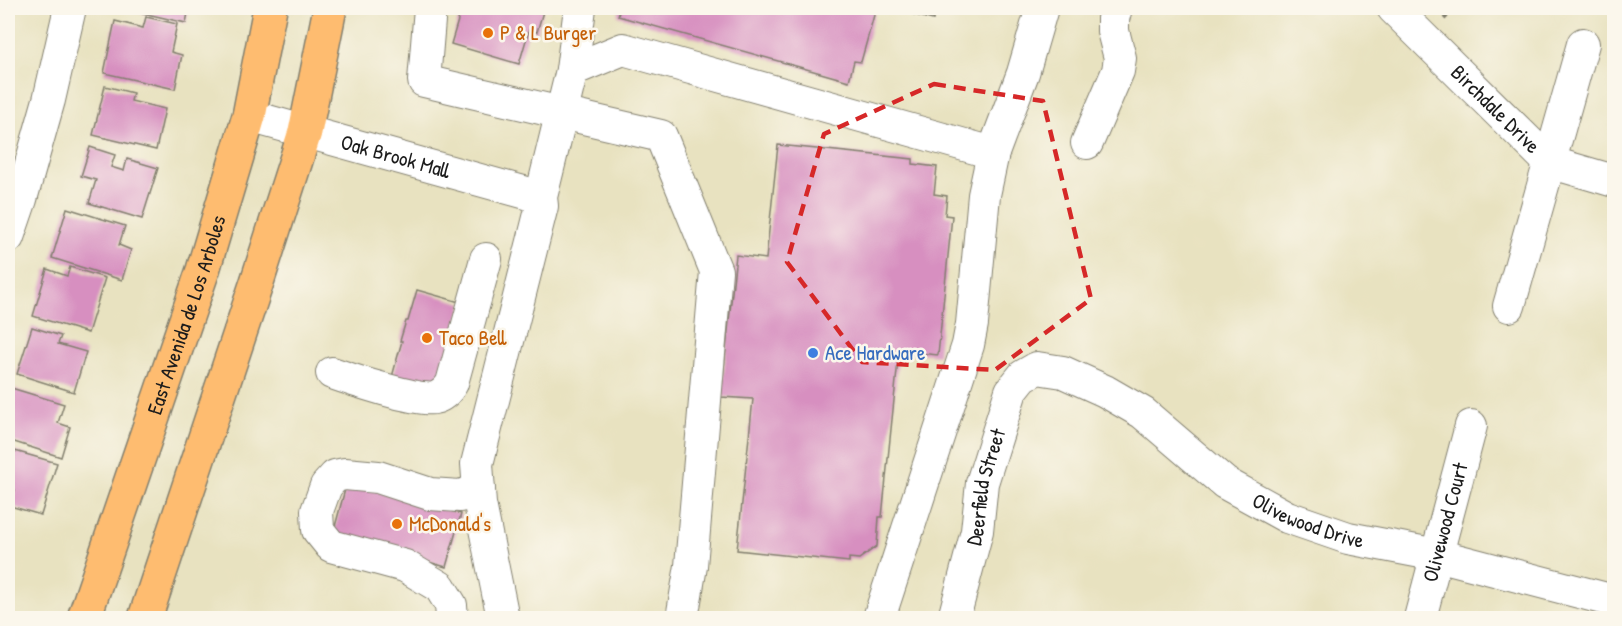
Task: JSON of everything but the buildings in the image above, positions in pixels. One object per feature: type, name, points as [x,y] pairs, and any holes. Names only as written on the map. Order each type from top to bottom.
[{"type":"main road","name":"East Avenida de Los Arboles","points":[[84,618],[203,270],[249,116],[270,8]]},
{"type":"main road","points":[[145,618],[305,132],[330,8]]},
{"type":"street","points":[[8,237],[50,100],[70,8]]},
{"type":"street","points":[[430,8],[424,81],[661,136],[716,271],[691,566],[682,618]]},
{"type":"street","points":[[502,618],[480,504],[477,464],[542,206],[541,197],[572,70],[580,8]]},
{"type":"street","points":[[879,618],[968,345],[984,195],[993,153],[1023,73],[1042,8]]},
{"type":"street","points":[[1088,142],[1118,71],[1120,58],[1113,32],[1116,8]]},
{"type":"street","name":"Birchdale Drive","points":[[1393,8],[1550,162],[1614,181]]},
{"type":"street","points":[[1509,306],[1582,44]]},
{"type":"street","points":[[572,70],[623,49],[993,153]]},
{"type":"street","name":"Oak Brook Mall","points":[[249,116],[541,197]]},
{"type":"street","points":[[332,373],[422,399],[432,399],[442,395],[452,383],[486,259]]},
{"type":"street","name":"Olivewood Drive","points":[[1037,368],[1063,372],[1106,391],[1143,413],[1225,483],[1287,517],[1348,538],[1437,555],[1614,601]]},
{"type":"street","name":"Deerfield Street","points":[[954,618],[977,531],[982,483],[1011,391],[1023,376],[1037,368]]},
{"type":"street","name":"Olivewood Court","points":[[1420,618],[1471,426]]},
{"type":"street","points":[[452,618],[451,605],[440,587],[405,566],[331,546],[318,530],[317,511],[326,486],[332,480],[330,470],[334,460],[354,452],[375,460],[393,481],[430,494],[460,496],[479,490]]},
{"type":"highlighted area","points":[[934,84],[1043,101],[1091,299],[995,370],[862,362],[787,262],[824,134]]},
{"type":"place","name":"P & L Burger","points":[[488,33]]},
{"type":"place","name":"Taco Bell","points":[[427,338]]},
{"type":"place","name":"Ace Hardware","points":[[813,353]]},
{"type":"place","name":"McDonald's","points":[[397,524]]}]
